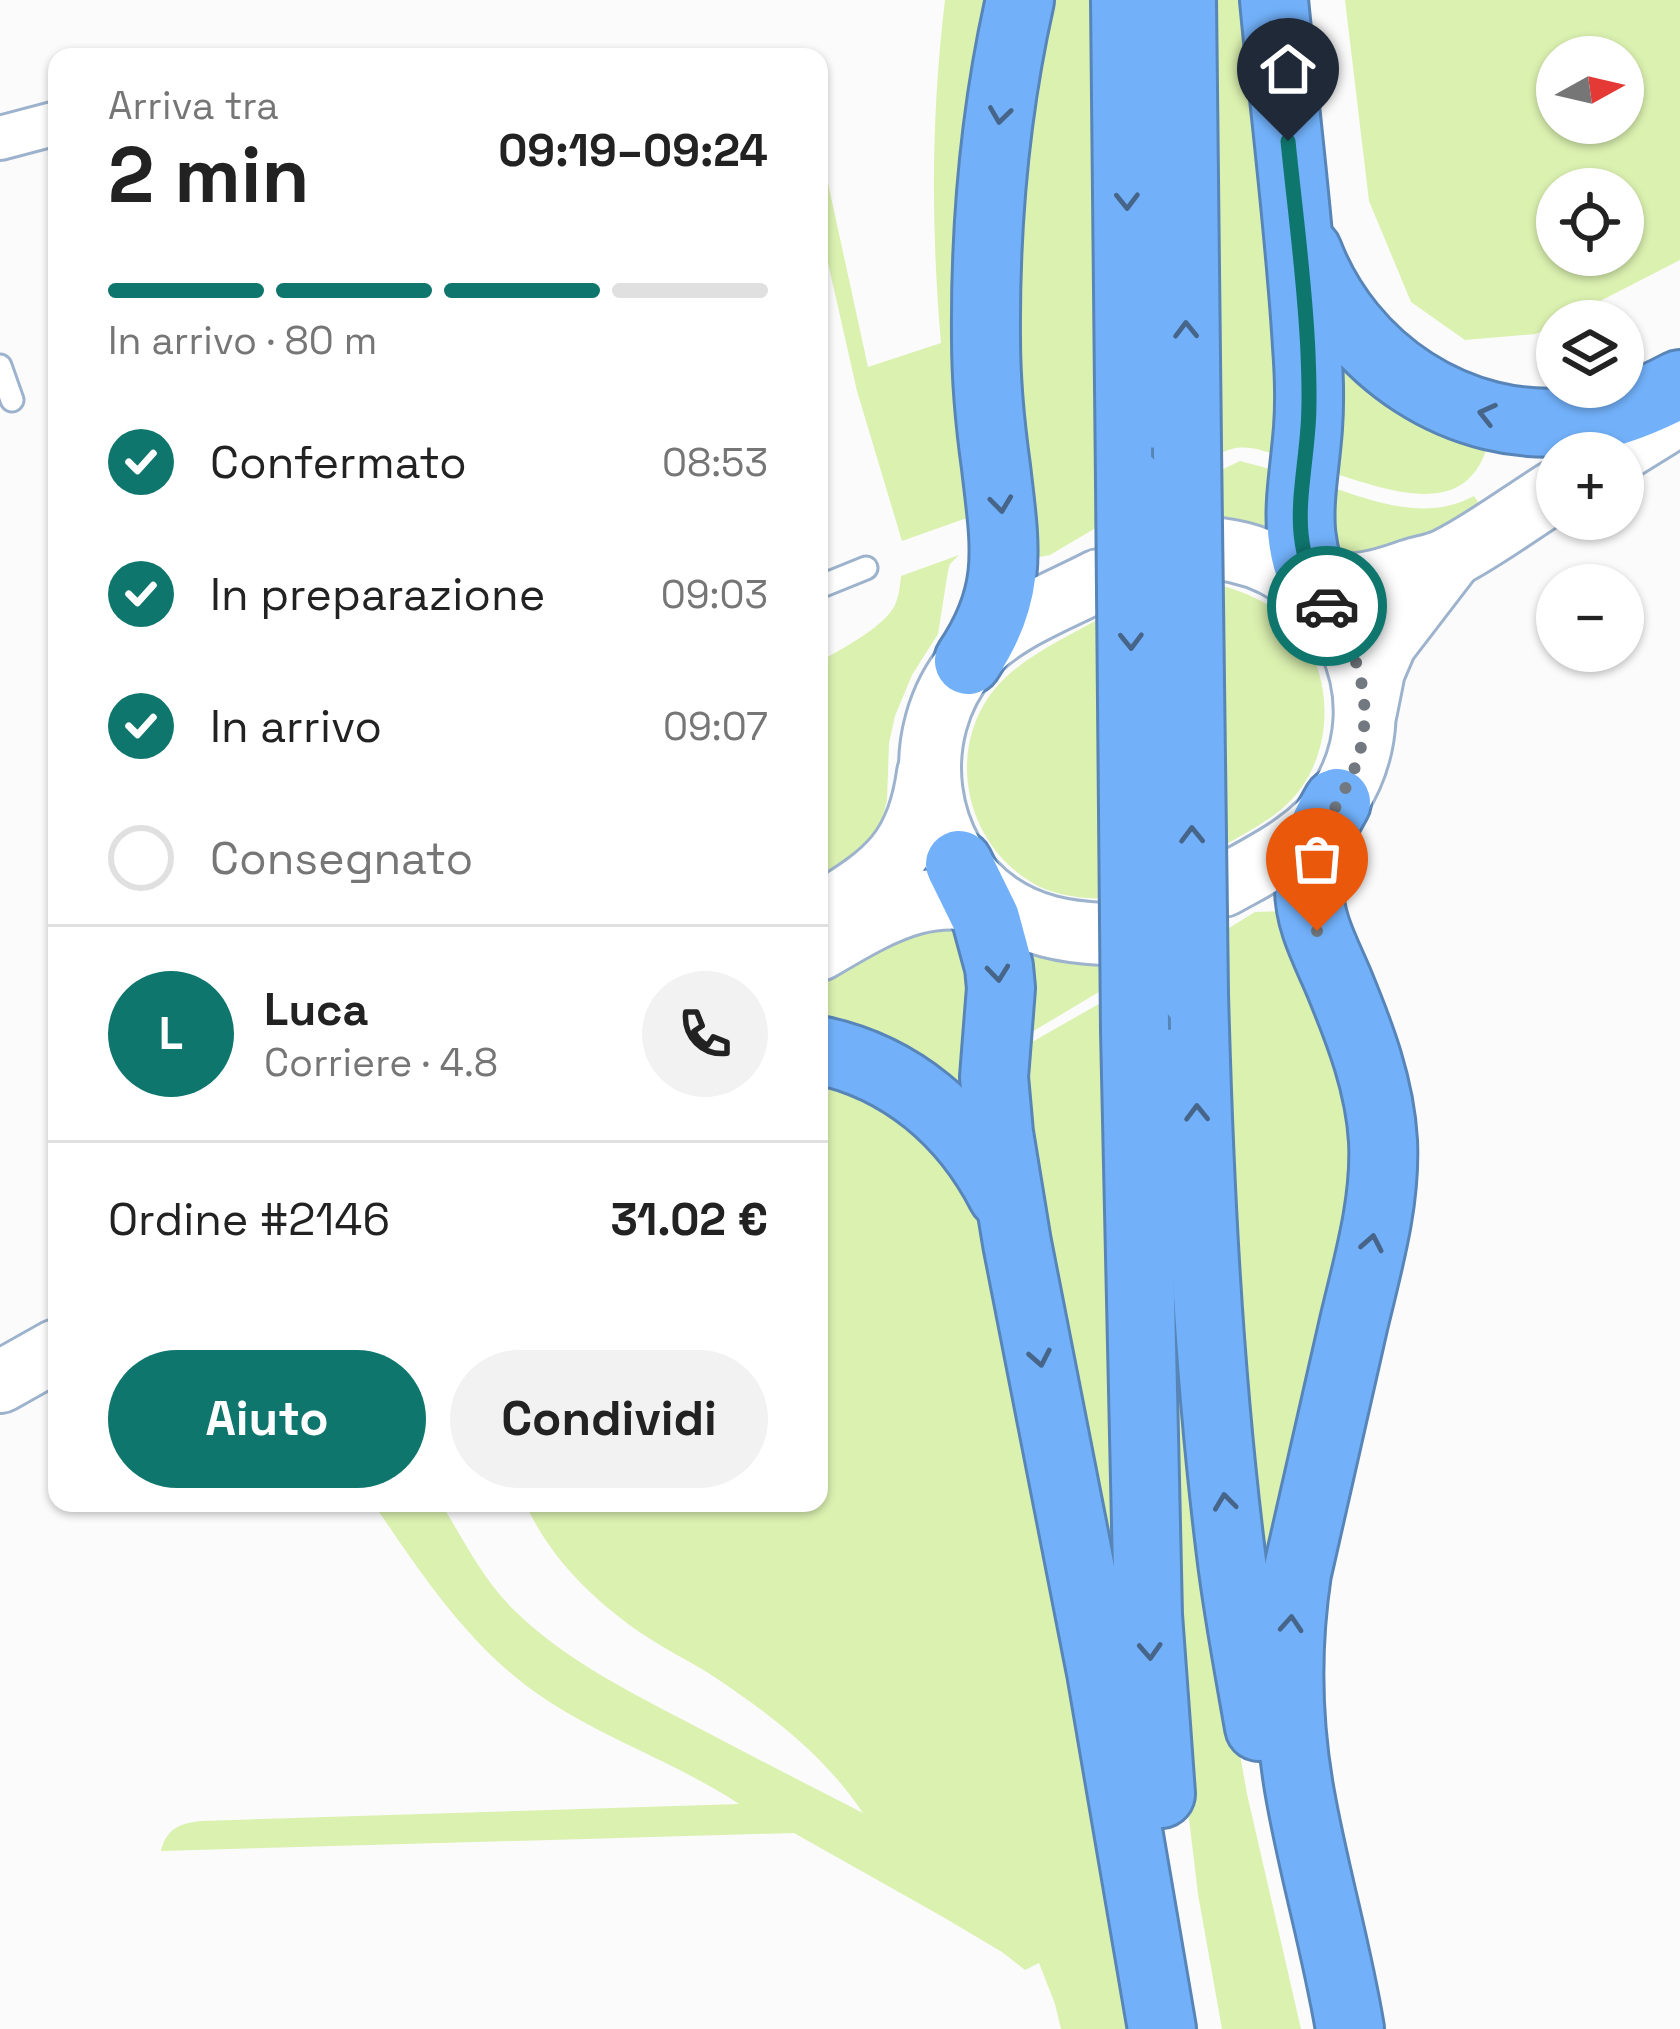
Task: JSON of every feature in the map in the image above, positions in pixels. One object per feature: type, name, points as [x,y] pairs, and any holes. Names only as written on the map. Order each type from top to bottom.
[{"type":"highway","points":[[968,661],[993,617],[1005,560],[989,405],[987,280],[994,154],[1020,0]]},
{"type":"highway","points":[[1125,0],[1135,1030],[1145,1509],[1153,1698],[1169,1867],[1197,2029]]},
{"type":"highway","points":[[1182,0],[1194,994],[1205,1284],[1232,1560],[1275,1809],[1325,2029]]},
{"type":"highway","points":[[1274,0],[1308,375],[1309,425],[1299,531],[1308,585]]},
{"type":"highway","points":[[1293,188],[1309,256],[1339,311],[1379,357],[1438,397],[1501,418],[1558,422],[1617,411],[1680,384]]},
{"type":"highway","points":[[1337,802],[1315,849],[1310,899],[1317,931],[1374,1081],[1383,1172],[1375,1230],[1297,1573],[1289,1675],[1300,1793],[1350,2029]]},
{"type":"highway","points":[[986,894],[999,967],[995,1089],[999,1132],[1101,1672],[1162,2029]]},
{"type":"highway","points":[[828,1053],[879,1069],[946,1117],[992,1175],[1017,1243]]},
{"type":"main road","points":[[1644,437],[1680,415]]},
{"type":"main road","points":[[1308,585],[1373,584],[1452,556],[1536,503]]},
{"type":"main road","points":[[1220,548],[1262,558],[1308,585],[1342,626],[1354,650],[1365,701],[1364,728]]},
{"type":"main road","points":[[1223,886],[1301,840],[1337,802],[1359,754],[1374,671],[1386,643],[1452,556]]},
{"type":"main road","points":[[828,908],[874,880],[897,857],[918,814],[940,708],[968,661],[1010,626],[1099,580]]},
{"type":"main road","points":[[929,761],[936,814],[986,894]]},
{"type":"main road","points":[[828,945],[903,905],[986,894],[1059,930],[1103,934]]},
{"type":"main road","points":[[0,1382],[48,1355]]},
{"type":"main road","points":[[0,1420],[48,1394]]},
{"type":"street","points":[[0,138],[48,125]]},
{"type":"lane","points":[[0,366],[11,400]]},
{"type":"lane","points":[[828,583],[866,568]]},
{"type":"green space","points":[[945,0],[1000,0],[981,513],[902,541],[857,391],[828,263],[828,183],[868,367],[941,343],[935,257],[937,86]]},
{"type":"green space","points":[[1039,0],[1091,0],[1102,498],[1099,526],[1050,555],[1029,559],[1016,481],[1019,111]]},
{"type":"green space","points":[[1215,0],[1255,0],[1285,458],[1244,447],[1219,454]]},
{"type":"green space","points":[[1345,0],[1680,0],[1680,260],[1602,300],[1536,300],[1536,334],[1465,340],[1411,302],[1369,201]]},
{"type":"green space","points":[[1330,342],[1489,439],[1479,466],[1464,483],[1444,492],[1422,494],[1324,470]]},
{"type":"green space","points":[[1240,461],[1282,472],[1277,535],[1219,520],[1219,471]]},
{"type":"green space","points":[[1322,484],[1398,506],[1436,508],[1474,496],[1480,505],[1396,559],[1332,563]]},
{"type":"green space","points":[[959,555],[948,571],[938,634],[912,675],[895,716],[882,820],[858,854],[828,874],[828,657],[888,615],[901,576]]},
{"type":"green space","points":[[1220,585],[1260,600],[1293,625],[1317,665],[1324,712],[1317,758],[1293,798],[1269,819],[1223,846]]},
{"type":"green space","points":[[1100,618],[1103,899],[1040,887],[998,854],[973,808],[967,757],[983,706],[1006,677]]},
{"type":"green space","points":[[1291,911],[1366,1145],[1267,1587],[1236,1284],[1224,931],[1255,912]]},
{"type":"green space","points":[[942,927],[957,932],[968,969],[974,1101],[828,1031],[828,963],[889,938]]},
{"type":"green space","points":[[1016,947],[1070,963],[1104,964],[1104,989],[1015,1042]]},
{"type":"green space","points":[[1104,1001],[1118,1622],[1019,1135],[1025,1046]]},
{"type":"green space","points":[[828,1073],[910,1109],[990,1228],[1148,2029],[1061,2029],[1039,1963],[1025,1970],[943,1917],[794,1833],[161,1851],[175,1828],[201,1821],[739,1804],[528,1687],[483,1647],[443,1601],[379,1512],[446,1512],[493,1586],[554,1644],[644,1699],[863,1813],[832,1773],[775,1721],[641,1633],[589,1591],[530,1512],[828,1512]]},
{"type":"green space","points":[[1164,1255],[1179,1255],[1225,1670],[1247,1794],[1301,2029],[1222,2029],[1198,1894],[1182,1760]]},
{"type":"way so far","points":[[1317,931],[1310,866],[1359,754],[1365,701],[1354,650],[1327,606]]},
{"type":"route","points":[[1288,141],[1308,352],[1309,425],[1299,531],[1307,568],[1327,606]]}]
